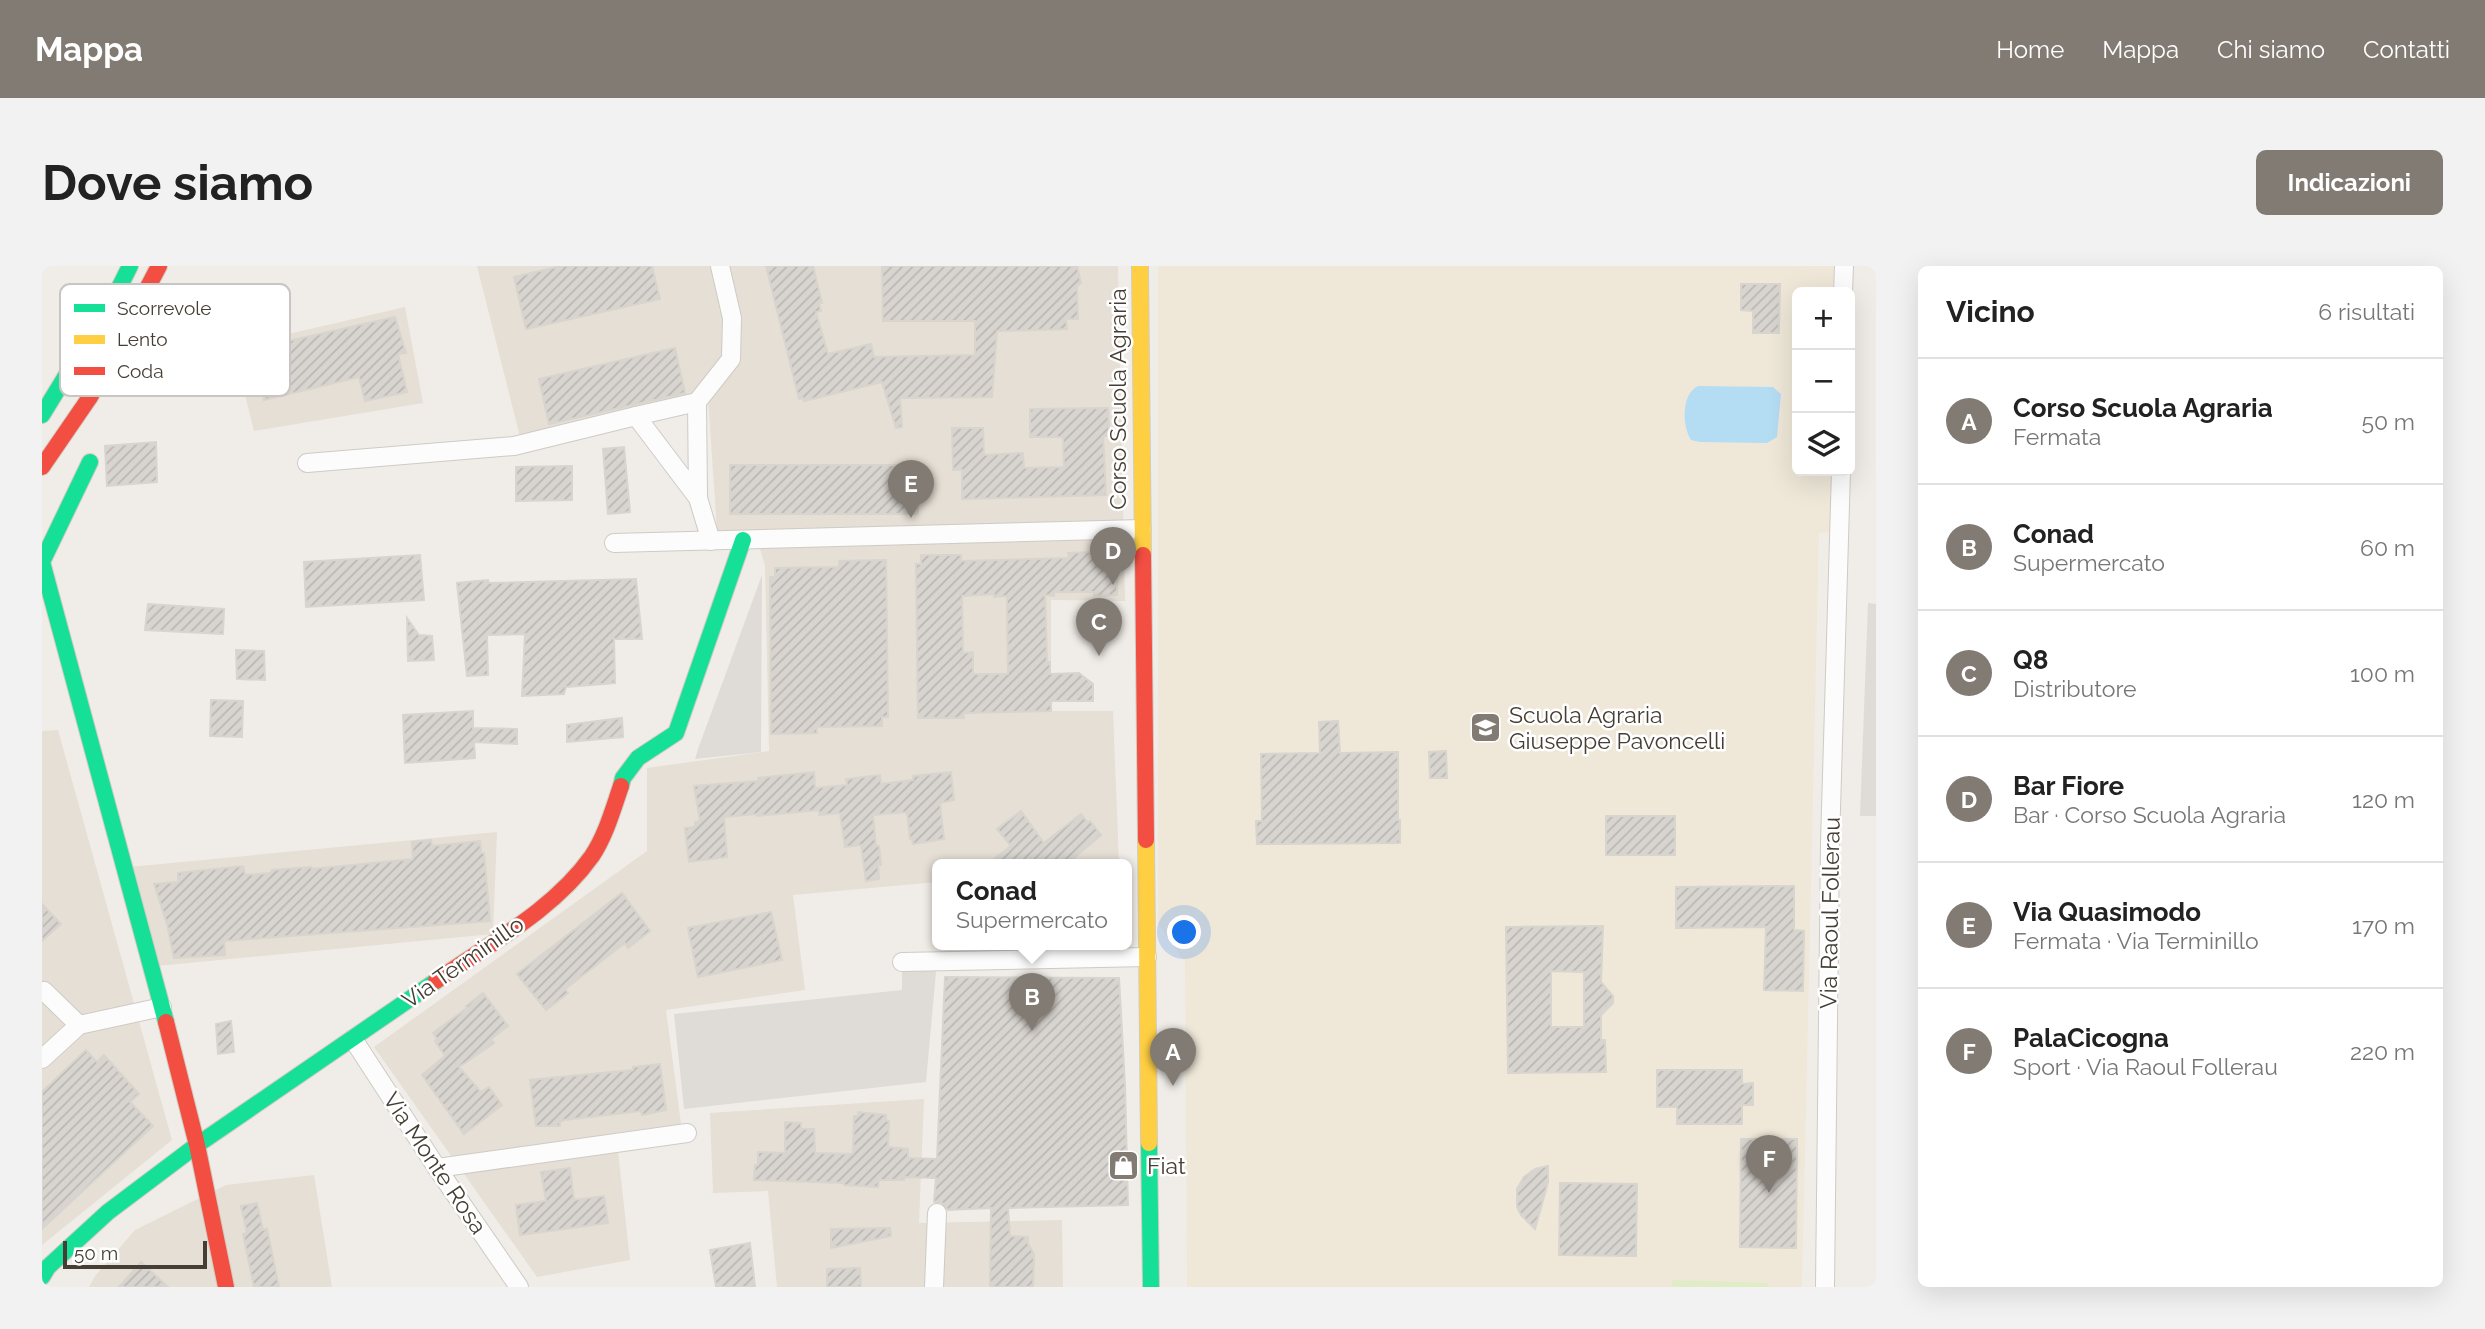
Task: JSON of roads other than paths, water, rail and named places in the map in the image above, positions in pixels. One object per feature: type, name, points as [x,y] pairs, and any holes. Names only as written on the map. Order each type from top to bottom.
[{"type":"main road","points":[[121,284],[130,266]]},
{"type":"main road","points":[[150,284],[159,266]]},
{"type":"main road","points":[[166,284],[176,266]]},
{"type":"main road","name":"Corso Scuola Agraria","points":[[1140,266],[1151,1287]]},
{"type":"main road","points":[[42,415],[60,384]]},
{"type":"main road","points":[[42,467],[90,397]]},
{"type":"main road","points":[[90,461],[42,562],[197,1144],[226,1287]]},
{"type":"main road","name":"Via Terminillo","points":[[42,1276],[48,1267],[108,1212],[197,1144],[543,907],[570,882],[593,854],[610,819],[623,778],[638,758],[676,733],[743,540]]},
{"type":"street","points":[[307,463],[514,446],[697,402],[731,359],[732,318],[720,266]]},
{"type":"street","points":[[1843,287],[1844,266]]},
{"type":"street","points":[[697,402],[698,498],[711,541]]},
{"type":"street","points":[[636,416],[698,498]]},
{"type":"street","name":"Via Raoul Follerau","points":[[1825,1287],[1830,843],[1841,476]]},
{"type":"street","points":[[614,544],[1142,530]]},
{"type":"street","points":[[902,962],[1147,957]]},
{"type":"street","points":[[42,992],[79,1026]]},
{"type":"street","points":[[42,1059],[79,1026],[162,1007]]},
{"type":"street","name":"Via Monte Rosa","points":[[353,1038],[437,1168],[519,1287]]},
{"type":"street","points":[[437,1168],[687,1133]]},
{"type":"street","points":[[934,1287],[937,1213]]},
{"type":"water","points":[[1698,386],[1773,387],[1781,394],[1777,437],[1767,443],[1691,440],[1686,427],[1686,403],[1692,390]]},
{"type":"place","name":"Via Quasimodo","points":[[911,518]]},
{"type":"place","name":"Bar Fiore","points":[[1113,585]]},
{"type":"place","name":"Q8","points":[[1099,656]]},
{"type":"place","name":"Scuola Agraria Giuseppe Pavoncelli","points":[[1486,728]]},
{"type":"place","name":"Conad","points":[[1032,1031]]},
{"type":"place","name":"Corso Scuola Agraria","points":[[1173,1086]]},
{"type":"place","name":"Fiat","points":[[1124,1166]]},
{"type":"place","name":"PalaCicogna","points":[[1769,1193]]}]
